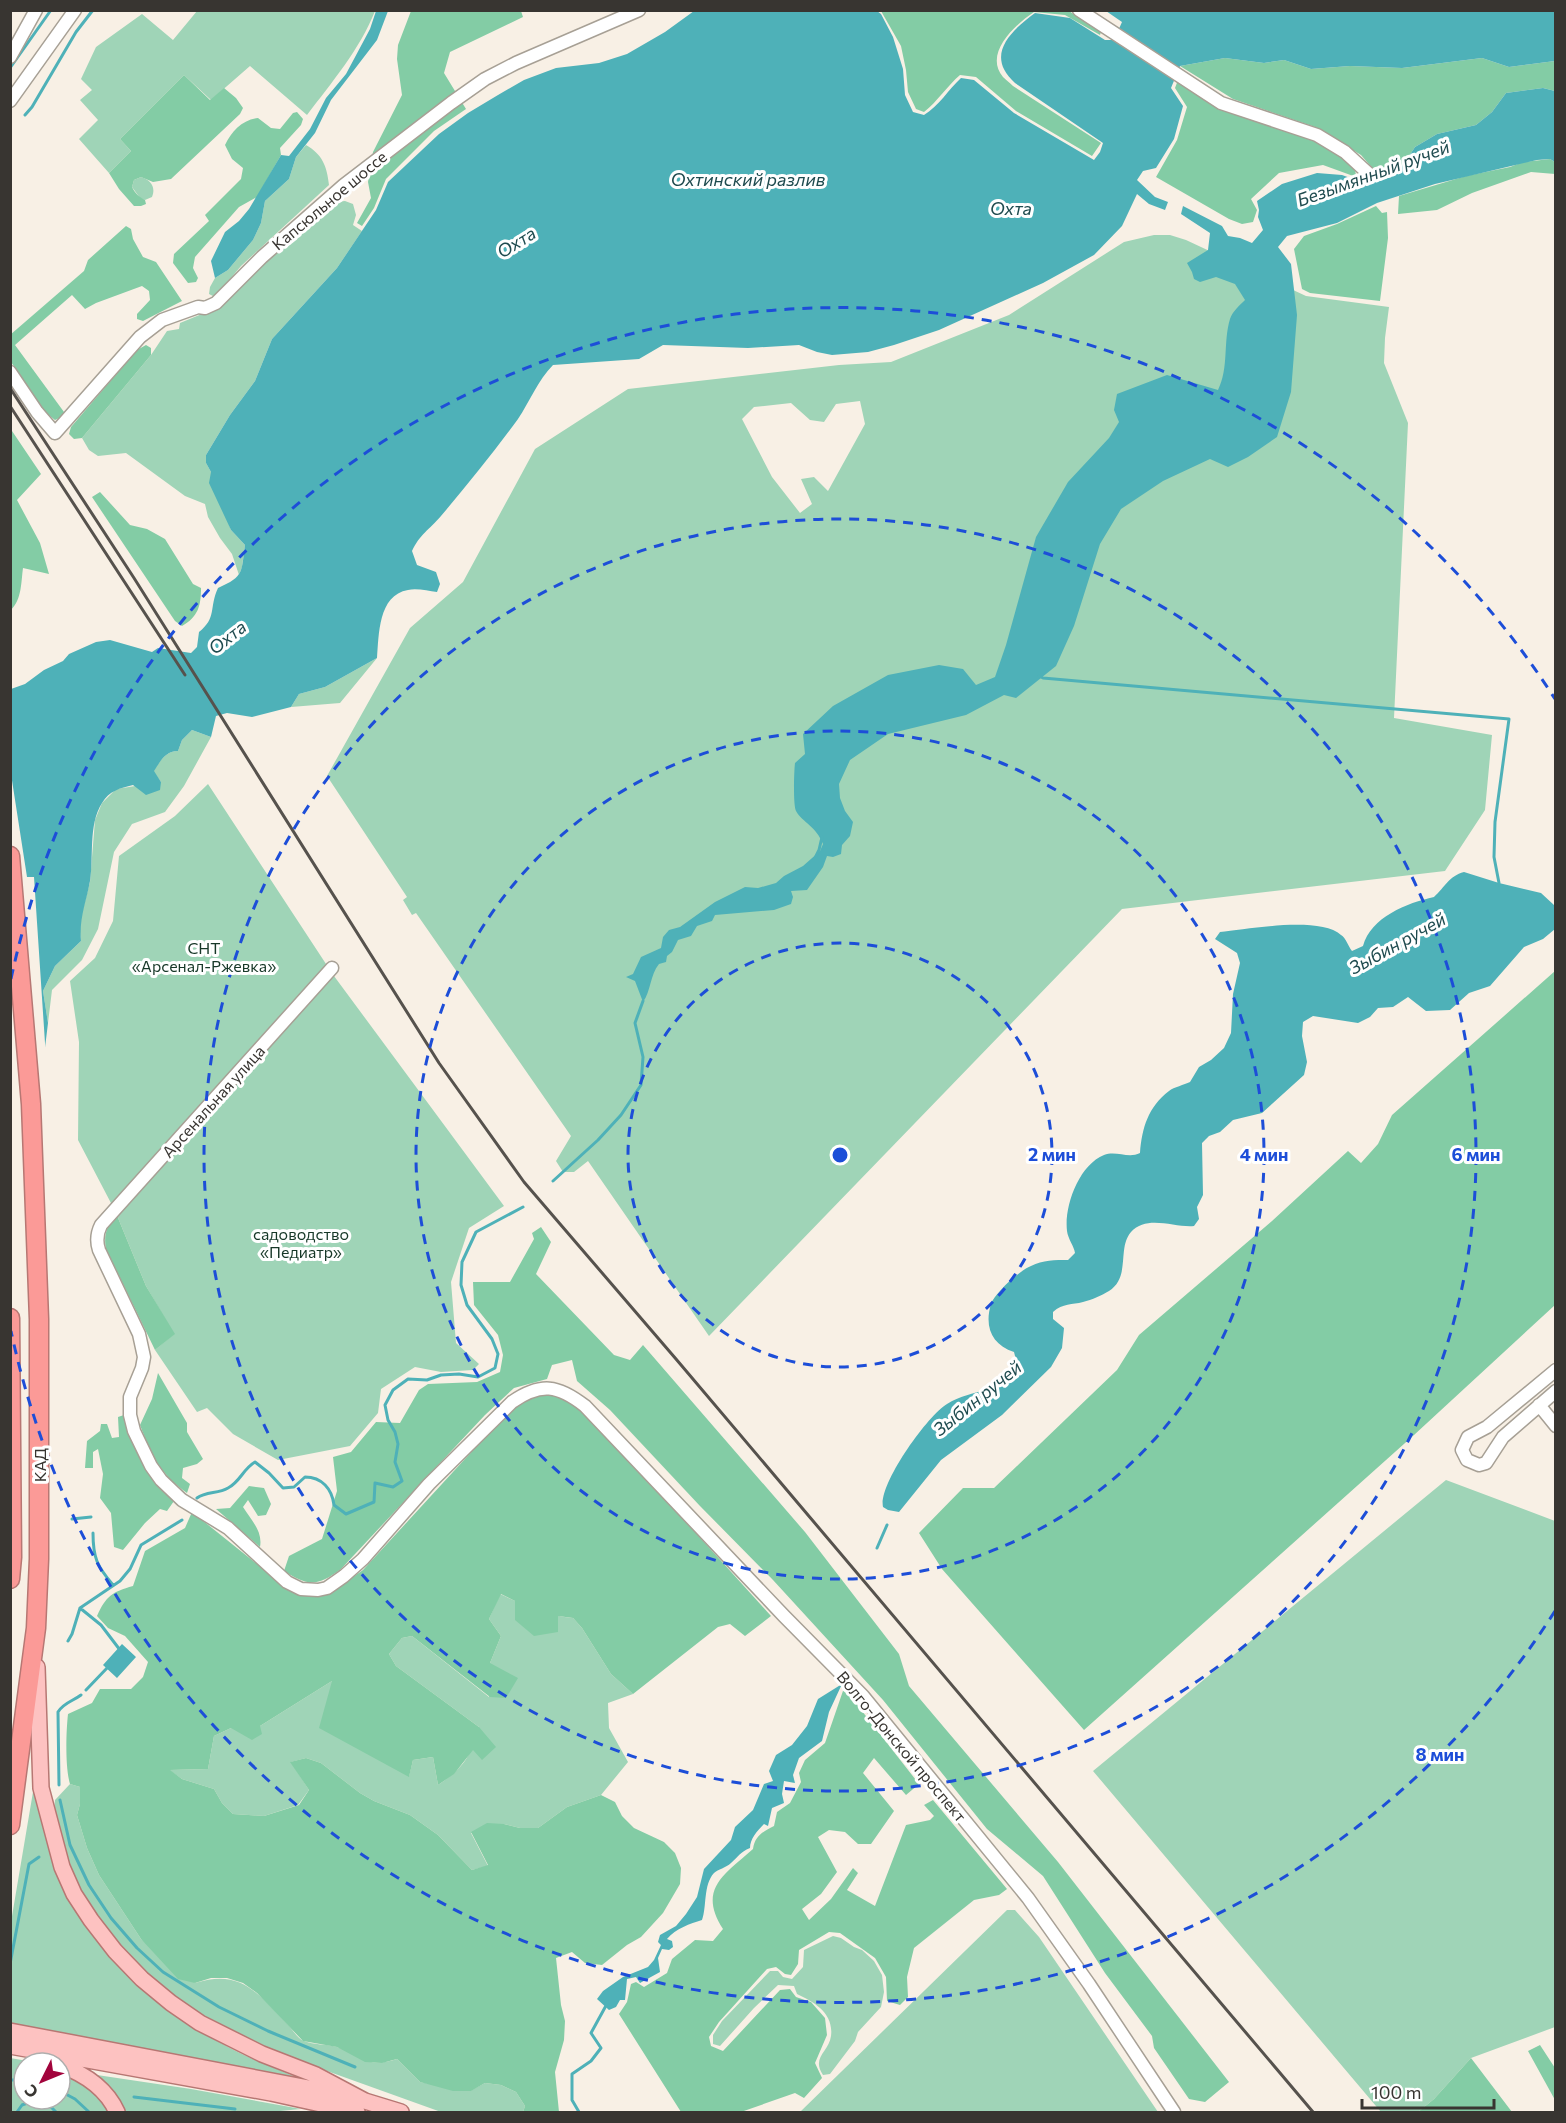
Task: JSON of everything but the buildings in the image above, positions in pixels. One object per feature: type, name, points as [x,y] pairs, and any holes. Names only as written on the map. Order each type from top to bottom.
[{"type":"highway","name":"КАД","points":[[10,856],[31,1104],[39,1319],[39,1559],[36,1628],[10,1824]]},
{"type":"highway","name":"КАД","points":[[10,1318],[12,1546],[10,1579]]},
{"type":"main road","points":[[36,1628],[41,1788],[62,1867],[74,1894],[91,1920],[115,1951],[142,1979],[171,2003],[231,2039],[316,2075],[361,2107]]},
{"type":"main road","points":[[10,2031],[314,2089],[361,2107]]},
{"type":"main road","points":[[10,2046],[271,2093],[401,2112]]},
{"type":"main road","points":[[72,2071],[92,2080],[104,2091],[117,2112]]},
{"type":"street","points":[[10,57],[36,10]]},
{"type":"street","points":[[10,100],[75,10]]},
{"type":"street","name":"Капсюльное шоссе","points":[[10,372],[37,412],[55,433],[140,337],[162,320],[216,303],[270,250],[344,185],[451,103],[485,79],[516,63],[639,10]]},
{"type":"street","points":[[1079,10],[1221,103],[1325,139],[1356,159],[1370,175]]},
{"type":"street","name":"Арсенальная улица","points":[[332,968],[101,1225],[97,1235],[99,1250],[143,1346],[142,1368],[129,1404],[134,1431],[150,1466],[182,1500],[228,1528],[287,1582],[301,1589],[318,1590],[327,1588],[363,1559],[429,1484],[512,1402],[541,1388],[562,1391]]},
{"type":"street","points":[[1556,1370],[1487,1427],[1468,1437],[1462,1450],[1467,1460],[1479,1465],[1490,1459],[1499,1441],[1556,1391]]},
{"type":"street","name":"Волго-Донской проспект","points":[[562,1391],[585,1406],[863,1696],[1028,1898],[1089,1984],[1174,2112]]},
{"type":"street","points":[[1539,1405],[1556,1426]]},
{"type":"green space","points":[[197,11],[375,11],[362,39],[336,78],[307,115],[250,66],[211,100],[184,75],[120,139],[131,151],[109,173],[79,139],[98,120],[80,100],[92,90],[81,79],[96,47],[142,14],[173,40]]},
{"type":"green space","points":[[411,11],[521,11],[523,17],[450,52],[444,73],[466,109],[434,131],[386,179],[374,208],[362,226],[357,223],[371,198],[368,182],[373,152],[402,95],[397,59],[398,45]]},
{"type":"green space","points":[[881,11],[1069,11],[1101,32],[1100,35],[1065,15],[1034,12],[1004,40],[997,58],[998,68],[1003,77],[1013,86],[1101,143],[1092,156],[1016,111],[976,77],[960,75],[924,112],[916,109],[908,92],[901,46]]},
{"type":"green space","points":[[1225,58],[1264,63],[1284,60],[1311,69],[1350,66],[1402,68],[1482,58],[1509,67],[1555,61],[1555,91],[1543,88],[1506,93],[1492,112],[1476,125],[1437,134],[1415,147],[1401,168],[1380,177],[1361,155],[1315,127],[1233,99],[1180,66]]},
{"type":"green space","points":[[184,75],[210,100],[224,88],[236,98],[243,108],[240,114],[171,179],[153,182],[141,177],[134,180],[132,187],[146,204],[134,206],[109,173],[131,151],[120,139]]},
{"type":"green space","points":[[1178,80],[1201,98],[1216,106],[1320,142],[1352,164],[1356,177],[1323,165],[1279,173],[1251,199],[1257,210],[1253,222],[1242,224],[1229,219],[1156,177],[1177,140],[1187,107],[1175,88]]},
{"type":"green space","points":[[297,112],[303,119],[301,125],[280,148],[281,155],[257,197],[239,207],[195,257],[193,268],[198,278],[196,282],[188,283],[173,263],[174,254],[209,221],[205,215],[241,179],[243,168],[232,159],[225,145],[228,140],[238,127],[247,121],[258,118],[271,128],[280,129],[293,113]]},
{"type":"green space","points":[[306,145],[323,161],[329,185],[241,266],[215,297],[209,294],[215,278],[228,270],[253,240],[261,223],[265,201],[289,179],[296,157]]},
{"type":"green space","points":[[1550,159],[1555,162],[1555,174],[1531,172],[1472,193],[1437,210],[1398,214],[1399,196],[1523,162]]},
{"type":"green space","points":[[141,177],[148,180],[153,187],[152,197],[145,200],[140,198],[132,187],[134,180]]},
{"type":"green space","points":[[345,201],[353,204],[356,215],[353,225],[362,231],[337,268],[272,339],[255,381],[230,415],[206,455],[206,463],[231,530],[245,545],[239,575],[232,554],[208,517],[205,504],[185,496],[126,453],[98,456],[89,450],[82,438],[151,355],[167,331],[179,329],[180,323],[214,309],[326,203]]},
{"type":"green space","points":[[1376,206],[1382,213],[1387,212],[1388,238],[1380,301],[1310,293],[1302,289],[1294,249],[1304,236]]},
{"type":"green space","points":[[126,226],[131,229],[133,239],[143,257],[156,262],[182,301],[143,321],[137,319],[137,314],[150,300],[149,291],[142,286],[85,309],[72,295],[15,345],[64,412],[64,416],[55,420],[46,413],[11,362],[10,335],[84,271],[88,260]]},
{"type":"green space","points":[[1154,235],[1170,235],[1186,240],[1306,296],[1389,307],[1384,363],[1408,423],[1394,718],[1492,735],[1485,810],[1445,871],[1122,909],[709,1336],[588,1161],[574,1172],[563,1172],[556,1161],[571,1136],[416,913],[412,915],[403,900],[407,897],[327,776],[410,628],[463,582],[535,449],[628,389],[839,365],[891,362],[1009,315],[1124,242]],"holes":[[[860,401],[865,424],[828,491],[814,477],[801,479],[812,504],[800,513],[772,477],[742,419],[754,407],[791,403],[810,420],[824,422],[836,404]]]},
{"type":"green space","points":[[146,345],[151,348],[151,355],[82,438],[74,439],[69,434],[71,427],[137,350]]},
{"type":"green space","points":[[10,428],[41,474],[17,500],[40,543],[49,574],[23,568],[19,596],[11,610]]},
{"type":"green space","points":[[100,492],[130,525],[147,529],[165,539],[193,584],[201,588],[198,610],[192,619],[182,626],[175,621],[92,497]]},
{"type":"green space","points":[[377,658],[340,703],[291,707],[299,694],[325,687]]},
{"type":"green space","points":[[192,730],[211,737],[184,786],[165,812],[132,824],[114,852],[98,929],[82,960],[52,990],[48,1023],[43,991],[55,966],[81,941],[79,924],[90,882],[95,820],[102,803],[116,789],[161,782],[153,771],[166,755],[178,751],[182,740]]},
{"type":"green space","name":"СНТ «Арсенал-Ржевка»","points":[[208,784],[328,967],[112,1205],[78,1140],[79,1042],[70,981],[95,958],[113,921],[119,856],[175,816]]},
{"type":"green space","points":[[1555,971],[1555,1305],[1414,1435],[1084,1730],[942,1569],[919,1533],[963,1488],[994,1488],[1117,1370],[1139,1335],[1272,1221],[1348,1151],[1361,1163],[1378,1144],[1392,1115]]},
{"type":"green space","name":"садоводство «Педиатр»","points":[[334,976],[504,1206],[469,1228],[451,1282],[456,1343],[479,1364],[473,1370],[441,1372],[415,1367],[381,1389],[378,1413],[350,1446],[278,1460],[233,1434],[207,1408],[197,1412],[155,1350],[174,1334],[146,1286],[116,1213]]},
{"type":"green space","points":[[116,1213],[146,1286],[175,1334],[155,1350],[106,1249],[107,1230]]},
{"type":"green space","points":[[541,1227],[551,1242],[536,1274],[614,1355],[630,1360],[643,1345],[805,1532],[899,1654],[909,1686],[1058,1862],[1229,2082],[1205,2102],[1189,2099],[1154,2048],[1152,2036],[1105,1973],[1043,1876],[987,1829],[883,1700],[773,1580],[610,1410],[577,1381],[572,1360],[552,1365],[547,1379],[514,1388],[485,1415],[341,1569],[326,1579],[313,1582],[300,1580],[284,1571],[289,1556],[322,1539],[337,1491],[333,1457],[351,1452],[376,1422],[400,1423],[419,1390],[428,1384],[477,1382],[500,1372],[503,1355],[498,1335],[474,1305],[473,1282],[510,1282],[534,1239],[532,1233]]},
{"type":"green space","points":[[158,1373],[187,1423],[187,1432],[203,1459],[197,1464],[183,1468],[182,1478],[190,1484],[187,1493],[163,1471],[148,1446],[140,1425],[152,1399]]},
{"type":"green space","points":[[549,1391],[565,1397],[589,1415],[771,1616],[745,1636],[730,1624],[718,1627],[633,1694],[611,1674],[582,1628],[573,1618],[558,1616],[558,1632],[534,1636],[515,1620],[515,1601],[501,1594],[489,1619],[501,1636],[490,1663],[518,1678],[506,1698],[490,1697],[412,1636],[402,1638],[389,1654],[396,1666],[479,1727],[496,1747],[482,1760],[473,1750],[454,1774],[438,1785],[433,1757],[413,1760],[409,1777],[319,1728],[332,1681],[260,1726],[262,1734],[252,1740],[231,1728],[214,1736],[208,1769],[170,1770],[182,1779],[214,1789],[222,1803],[233,1814],[264,1816],[299,1805],[309,1790],[290,1762],[306,1758],[321,1763],[374,1801],[410,1815],[438,1835],[472,1870],[488,1865],[471,1832],[487,1823],[538,1828],[567,1807],[601,1795],[615,1802],[622,1816],[634,1828],[664,1842],[675,1853],[681,1868],[680,1884],[663,1913],[641,1937],[602,1965],[585,1963],[572,1952],[556,1958],[565,2021],[564,2040],[555,2072],[559,2112],[523,2112],[525,2106],[516,2092],[501,2085],[485,2083],[471,2091],[453,2091],[420,2082],[397,2059],[382,2063],[365,2062],[337,2047],[303,2041],[257,1993],[243,1983],[227,1978],[211,1978],[195,1983],[178,1979],[141,1939],[99,1875],[87,1848],[77,1815],[80,1804],[80,1787],[70,1784],[68,1777],[67,1730],[68,1714],[92,1703],[100,1689],[131,1689],[143,1677],[148,1662],[125,1636],[108,1628],[97,1616],[110,1596],[133,1586],[145,1551],[185,1528],[192,1512],[292,1592],[310,1596],[333,1591],[363,1570],[509,1411],[531,1397]]},
{"type":"green space","points":[[124,1415],[143,1462],[174,1501],[167,1511],[160,1509],[145,1523],[123,1550],[114,1547],[111,1513],[100,1498],[103,1474],[98,1449],[93,1452],[93,1468],[85,1468],[87,1441],[100,1431],[101,1424],[107,1424],[112,1438],[119,1437],[118,1417]]},
{"type":"green space","points":[[1446,1480],[1555,1521],[1555,2027],[1471,2058],[1434,2099],[1418,2112],[1381,2112],[1093,1771]]},
{"type":"green space","points":[[249,1486],[264,1488],[271,1504],[266,1515],[258,1516],[248,1500],[243,1507],[258,1531],[260,1547],[216,1509],[230,1508]]},
{"type":"green space","points":[[500,1594],[545,1612],[573,1618],[582,1628],[611,1674],[633,1694],[608,1703],[609,1728],[628,1762],[601,1795],[567,1807],[538,1828],[520,1828],[504,1824],[471,1833],[488,1866],[472,1870],[438,1835],[410,1815],[374,1801],[321,1763],[306,1758],[291,1762],[309,1790],[298,1805],[264,1816],[233,1814],[222,1803],[214,1789],[182,1779],[169,1770],[208,1769],[214,1736],[231,1728],[260,1726],[332,1681],[409,1776],[413,1760],[433,1757],[438,1785],[465,1761],[479,1727],[396,1666],[389,1654],[402,1638],[412,1636],[489,1697],[490,1663],[501,1636],[489,1619]]},
{"type":"green space","points":[[844,1688],[919,1784],[906,1795],[874,1758],[863,1773],[894,1811],[871,1844],[858,1844],[845,1832],[829,1830],[818,1837],[837,1872],[821,1894],[802,1909],[809,1920],[831,1899],[853,1868],[858,1873],[847,1890],[875,1906],[906,1825],[930,1820],[934,1816],[924,1805],[933,1800],[1007,1889],[999,1895],[974,1900],[914,1948],[907,1977],[908,1997],[900,2005],[887,2001],[886,1977],[875,1958],[840,1933],[829,1932],[799,1950],[798,1964],[791,1975],[785,1974],[776,1967],[767,1969],[719,2022],[709,2037],[711,2046],[723,2051],[780,1990],[790,1989],[796,1997],[811,2002],[825,2018],[827,2035],[815,2063],[822,2078],[804,2098],[795,2093],[741,2112],[681,2112],[619,2014],[627,2002],[631,1984],[636,1982],[644,1987],[667,1973],[672,1959],[695,1940],[713,1941],[723,1929],[713,1903],[718,1883],[753,1849],[760,1835],[774,1826],[777,1812],[790,1803],[801,1782],[799,1773],[805,1760],[825,1743]]},
{"type":"green space","points":[[70,1784],[80,1787],[80,1804],[77,1815],[87,1848],[99,1875],[141,1939],[195,1983],[211,1979],[237,1982],[258,1994],[302,2040],[337,2047],[371,2062],[397,2059],[420,2082],[470,2091],[485,2083],[501,2085],[516,2092],[525,2106],[523,2112],[441,2112],[263,2048],[175,1998],[120,1947],[80,1891],[68,1864],[54,1811],[55,1800]]},
{"type":"green space","points":[[34,1786],[49,1850],[71,1899],[87,1926],[127,1973],[149,1994],[200,2031],[228,2047],[316,2086],[11,2028],[11,1922]]},
{"type":"green space","points":[[1007,1910],[1015,1910],[1039,1937],[1158,2112],[800,2112]]},
{"type":"green space","points":[[833,1936],[862,1950],[874,1961],[882,1975],[884,1992],[881,2007],[858,2032],[855,2041],[830,2074],[823,2075],[819,2064],[830,2042],[829,2021],[822,2009],[797,1994],[794,1986],[778,1985],[720,2046],[713,2044],[713,2035],[722,2021],[770,1971],[778,1971],[783,1977],[792,1979],[803,1967],[804,1950]]},
{"type":"green space","points":[[1540,2045],[1555,2068],[1555,2100],[1528,2051]]},
{"type":"green space","points":[[10,2058],[12,2058],[12,2111],[72,2111],[72,2074],[87,2081],[111,2112],[11,2112]]},
{"type":"green space","points":[[1471,2058],[1512,2112],[1418,2112],[1434,2099]]},
{"type":"green space","points":[[97,2075],[301,2109],[270,2112],[124,2112],[96,2078]]},
{"type":"water","points":[[376,11],[388,11],[377,40],[331,100],[315,133],[296,157],[289,179],[265,201],[261,223],[253,240],[228,270],[215,278],[211,261],[225,232],[249,209],[281,155],[289,156],[310,129],[326,98],[346,74],[370,29]]},
{"type":"water","name":"Охтинский разлив","points":[[694,11],[877,11],[881,14],[893,37],[903,69],[905,95],[913,112],[924,115],[939,103],[961,78],[974,80],[1014,113],[1094,160],[1103,143],[1015,83],[1006,73],[1001,54],[1004,45],[1009,36],[1035,13],[1070,18],[1105,40],[1114,40],[1122,22],[1106,11],[1555,11],[1555,61],[1509,67],[1482,58],[1402,68],[1350,66],[1311,69],[1284,60],[1264,63],[1225,58],[1180,66],[1171,88],[1183,106],[1174,139],[1156,168],[1143,171],[1137,180],[1155,197],[1168,202],[1165,210],[1149,204],[1137,194],[1122,226],[1094,255],[1043,283],[939,330],[868,352],[832,355],[799,345],[748,348],[663,345],[639,359],[553,365],[500,444],[415,545],[412,551],[417,565],[436,572],[440,584],[437,592],[408,590],[398,593],[391,600],[382,617],[377,658],[325,687],[299,694],[291,707],[252,717],[227,713],[216,716],[211,737],[192,730],[182,740],[178,751],[166,755],[161,761],[154,771],[161,782],[160,790],[146,795],[133,785],[115,791],[105,799],[98,812],[93,831],[91,872],[82,918],[81,941],[55,966],[43,991],[48,1023],[44,1056],[11,1076],[11,689],[25,684],[44,670],[63,661],[69,654],[96,642],[110,640],[152,652],[158,648],[191,653],[197,647],[199,632],[211,617],[218,588],[233,580],[240,572],[245,545],[231,530],[209,483],[211,472],[206,463],[206,455],[230,415],[255,381],[272,339],[337,268],[376,210],[388,182],[439,134],[468,113],[524,80],[556,68],[599,63],[627,54],[665,32]]},
{"type":"water","points":[[1543,88],[1555,91],[1555,162],[1550,159],[1537,160],[1435,184],[1377,203],[1337,223],[1287,236],[1278,247],[1291,264],[1297,315],[1291,392],[1277,437],[1248,457],[1228,467],[1210,459],[1163,481],[1121,509],[1100,544],[1074,626],[1056,666],[1016,698],[1004,695],[966,715],[888,734],[850,760],[839,784],[840,798],[853,822],[850,836],[842,845],[841,854],[833,857],[827,856],[823,867],[807,890],[791,891],[793,897],[791,904],[774,910],[715,915],[712,921],[697,926],[691,936],[678,940],[672,952],[667,956],[666,962],[659,964],[656,968],[643,1002],[635,981],[626,977],[633,974],[641,957],[661,948],[663,937],[669,930],[680,927],[715,902],[745,887],[758,888],[776,883],[803,866],[820,851],[823,844],[820,838],[796,811],[795,763],[805,754],[803,734],[833,706],[888,675],[939,665],[963,669],[976,685],[995,677],[1036,537],[1068,482],[1109,438],[1119,422],[1114,410],[1117,394],[1167,375],[1218,390],[1224,373],[1230,319],[1234,311],[1245,300],[1235,284],[1216,277],[1200,282],[1194,279],[1187,263],[1208,250],[1210,233],[1181,214],[1183,206],[1222,226],[1228,236],[1252,243],[1263,230],[1258,217],[1257,201],[1282,184],[1317,173],[1342,175],[1364,183],[1401,168],[1415,147],[1437,134],[1476,125],[1492,112],[1506,93]]},
{"type":"water","points":[[1464,872],[1541,893],[1554,905],[1555,929],[1543,939],[1524,947],[1490,986],[1469,993],[1450,1010],[1426,1011],[1408,997],[1393,1007],[1378,1008],[1370,1017],[1358,1023],[1313,1016],[1303,1022],[1302,1036],[1307,1062],[1304,1075],[1262,1113],[1233,1120],[1220,1132],[1209,1136],[1202,1143],[1203,1195],[1197,1207],[1199,1219],[1194,1226],[1153,1223],[1145,1224],[1131,1232],[1125,1246],[1122,1270],[1116,1285],[1097,1297],[1064,1306],[1053,1312],[1053,1319],[1064,1328],[1062,1348],[1051,1367],[1002,1415],[941,1460],[899,1512],[883,1507],[883,1497],[896,1468],[917,1436],[938,1411],[957,1399],[1002,1382],[1017,1364],[1014,1352],[1000,1345],[992,1334],[989,1327],[991,1304],[1003,1288],[1026,1268],[1045,1261],[1068,1260],[1075,1253],[1067,1231],[1068,1210],[1075,1187],[1087,1168],[1104,1155],[1140,1153],[1147,1119],[1156,1104],[1171,1090],[1190,1082],[1199,1067],[1224,1048],[1231,1033],[1233,994],[1240,963],[1237,953],[1215,939],[1220,932],[1283,925],[1317,926],[1331,929],[1341,935],[1352,951],[1363,946],[1367,936],[1382,919],[1402,907],[1434,897],[1451,879]]},
{"type":"water","points":[[122,1644],[136,1657],[117,1678],[103,1665]]},
{"type":"water","points":[[842,1684],[829,1712],[822,1741],[799,1758],[793,1775],[795,1783],[784,1781],[782,1794],[784,1803],[772,1808],[768,1826],[764,1824],[756,1832],[750,1848],[711,1878],[702,1920],[683,1927],[671,1935],[667,1939],[672,1941],[673,1947],[669,1950],[662,1949],[658,1958],[660,1972],[640,1983],[636,1977],[627,1979],[625,2000],[620,2000],[616,2007],[609,2010],[597,1999],[603,1991],[623,1977],[648,1967],[654,1960],[661,1945],[658,1942],[660,1935],[676,1926],[686,1914],[697,1897],[704,1869],[731,1840],[735,1827],[753,1810],[764,1784],[773,1781],[769,1771],[776,1755],[792,1745],[807,1726],[818,1699]]},
{"type":"pier","points":[[11,774],[27,877],[34,877],[46,1058],[17,1079],[10,1079]]},
{"type":"waterway","points":[[10,68],[51,10]]},
{"type":"waterway","points":[[25,115],[76,32],[93,10]]},
{"type":"waterway","name":"Зыбин ручей","points":[[1039,676],[1509,719],[1495,822],[1494,857],[1499,883],[1497,886]]},
{"type":"waterway","name":"Безымянный ручей","points":[[816,856],[822,837]]},
{"type":"waterway","name":"Безымянный ручей","points":[[553,1181],[598,1140],[621,1115],[641,1085],[643,1057],[635,1023],[643,1001]]},
{"type":"waterway","name":"Безымянный ручей","points":[[197,1498],[204,1494],[224,1490],[239,1479],[255,1462],[283,1488],[294,1487],[305,1477],[316,1479],[328,1489],[334,1505],[346,1514],[374,1502],[375,1483],[393,1487],[402,1481],[395,1462],[398,1444],[395,1432],[388,1420],[385,1405],[393,1390],[408,1379],[427,1380],[441,1375],[459,1374],[478,1377],[495,1368],[498,1354],[492,1339],[467,1305],[461,1285],[462,1262],[476,1232],[523,1207]]},
{"type":"waterway","points":[[72,1519],[91,1517]]},
{"type":"waterway","name":"Безымянный ручей","points":[[68,1641],[80,1608],[120,1581],[130,1569],[141,1545],[182,1520]]},
{"type":"waterway","name":"Зыбин ручей","points":[[877,1548],[887,1525]]},
{"type":"waterway","points":[[93,1533],[97,1561],[113,1585]]},
{"type":"waterway","points":[[80,1608],[101,1625],[120,1650]]},
{"type":"waterway","points":[[86,1690],[108,1667]]},
{"type":"waterway","points":[[59,1785],[58,1712],[65,1704],[81,1695]]},
{"type":"waterway","points":[[60,1800],[70,1845],[89,1885],[111,1918],[137,1948],[163,1972],[219,2007],[268,2031],[355,2067]]},
{"type":"waterway","points":[[10,1964],[29,1864],[39,1857]]},
{"type":"waterway","name":"Зыбин ручей","points":[[579,2112],[572,2100],[572,2074],[591,2061],[601,2048],[591,2033],[608,2002]]},
{"type":"waterway","points":[[72,2097],[89,2112]]},
{"type":"waterway","points":[[134,2097],[235,2109]]},
{"type":"railway","points":[[10,388],[134,578],[439,1063],[524,1182],[1313,2112]]},
{"type":"railway","points":[[10,406],[185,675]]},
{"type":"water label","name":"Охта","points":[[1011,208]]},
{"type":"water label","name":"Охта","points":[[516,242]]},
{"type":"water label","name":"Охта","points":[[227,637]]}]
